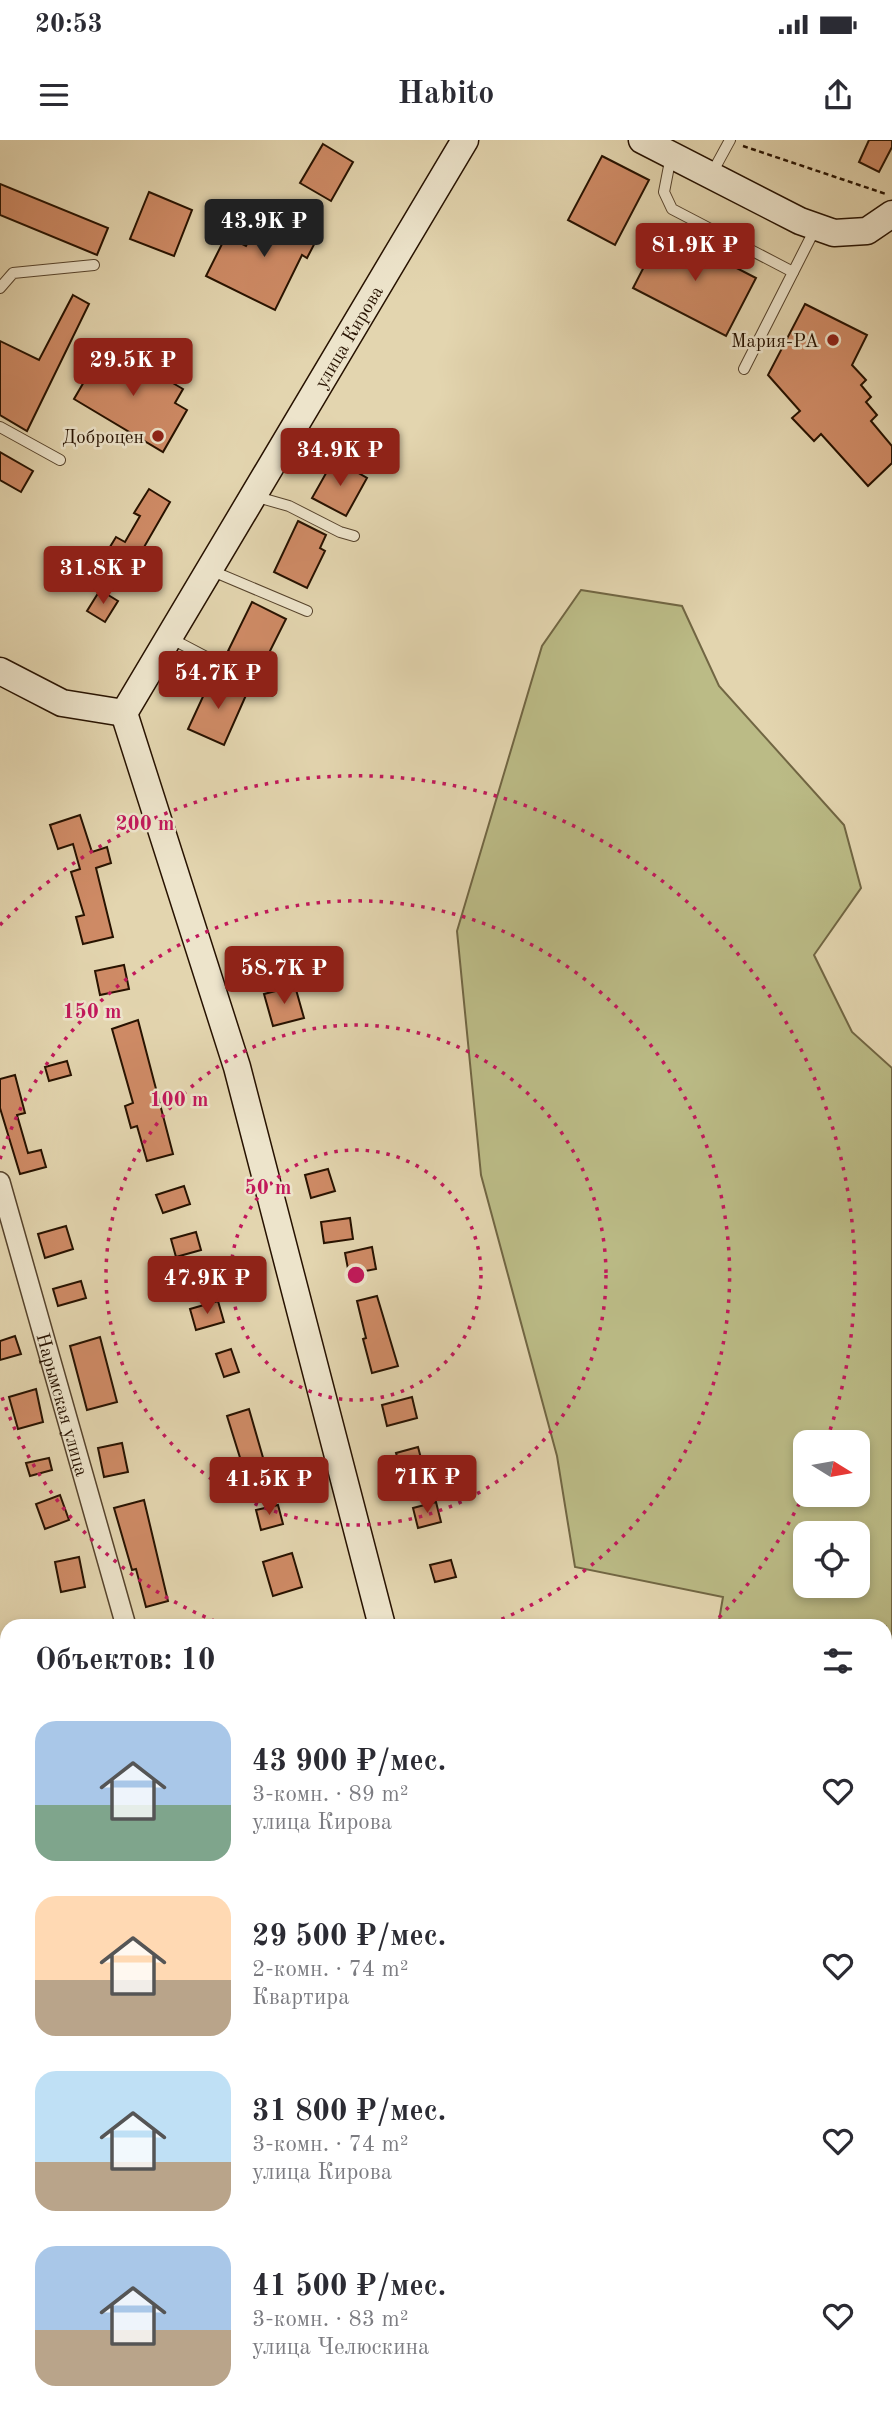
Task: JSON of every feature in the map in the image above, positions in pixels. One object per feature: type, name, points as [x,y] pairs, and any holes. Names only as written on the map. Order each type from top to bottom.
[{"type":"street","name":"улица Кирова","points":[[124,713],[465,140]]},
{"type":"street","points":[[642,140],[800,221],[834,233],[867,231],[892,214]]},
{"type":"street","points":[[0,671],[62,703],[124,713],[237,1067],[380,1619]]},
{"type":"street","name":"Нарымская улица","points":[[0,1182],[124,1619]]},
{"type":"lane","points":[[711,175],[728,140]]},
{"type":"lane","points":[[671,155],[664,192],[672,209],[793,272]]},
{"type":"lane","points":[[744,369],[816,227]]},
{"type":"lane","points":[[0,288],[13,273],[94,265]]},
{"type":"lane","points":[[0,427],[60,460]]},
{"type":"lane","points":[[253,496],[289,506],[340,532],[354,536]]},
{"type":"lane","points":[[209,570],[307,611]]},
{"type":"lane","points":[[169,637],[271,691]]},
{"type":"path","points":[[728,140],[892,196]]},
{"type":"green space","points":[[581,590],[682,606],[719,686],[844,825],[861,888],[814,955],[852,1032],[892,1068],[892,1619],[719,1619],[723,1597],[575,1567],[557,1456],[481,1175],[457,931],[542,646]]},
{"type":"building","points":[[869,140],[892,140],[892,147],[879,172],[859,162]]},
{"type":"building","points":[[323,144],[353,162],[331,201],[300,183]]},
{"type":"building","points":[[602,156],[649,180],[615,245],[568,220]]},
{"type":"building","points":[[0,184],[108,228],[97,255],[0,215]]},
{"type":"building","points":[[149,192],[192,210],[174,256],[130,239]]},
{"type":"building","points":[[267,207],[319,235],[307,258],[302,255],[275,310],[206,276],[226,236],[246,246]]},
{"type":"building","points":[[663,230],[756,278],[726,336],[633,288]]},
{"type":"building","points":[[73,295],[89,304],[27,431],[0,415],[0,341],[39,360]]},
{"type":"building","points":[[805,304],[867,335],[852,365],[866,380],[861,385],[871,397],[866,402],[877,415],[871,421],[892,446],[892,463],[868,486],[821,434],[814,441],[792,418],[800,411],[768,375]]},
{"type":"building","points":[[106,344],[183,389],[175,403],[187,410],[163,452],[74,399]]},
{"type":"building","points":[[0,452],[33,471],[21,492],[0,480]]},
{"type":"building","points":[[334,459],[367,478],[346,516],[312,498]]},
{"type":"building","points":[[149,489],[170,502],[128,575],[102,560],[116,537],[125,542],[140,516],[134,513]]},
{"type":"building","points":[[298,521],[326,535],[320,548],[325,551],[307,588],[274,572]]},
{"type":"building","points":[[100,590],[118,601],[105,622],[87,611]]},
{"type":"building","points":[[252,602],[286,619],[262,667],[228,651]]},
{"type":"building","points":[[212,677],[247,693],[224,745],[188,729]]},
{"type":"building","points":[[80,815],[92,852],[107,847],[111,863],[96,868],[113,937],[83,944],[76,917],[84,915],[71,872],[80,869],[73,844],[58,849],[50,825]]},
{"type":"building","points":[[124,965],[129,989],[100,995],[95,971]]},
{"type":"building","points":[[295,986],[304,1018],[273,1026],[264,994]]},
{"type":"building","points":[[138,1020],[173,1154],[147,1161],[137,1126],[131,1128],[125,1106],[133,1103],[112,1029]]},
{"type":"building","points":[[67,1061],[71,1075],[49,1081],[45,1067]]},
{"type":"building","points":[[15,1075],[25,1113],[17,1115],[28,1153],[41,1150],[46,1167],[20,1174],[0,1108],[0,1079]]},
{"type":"building","points":[[328,1169],[335,1191],[311,1198],[305,1175]]},
{"type":"building","points":[[184,1186],[190,1204],[163,1213],[156,1195]]},
{"type":"building","points":[[350,1218],[353,1239],[324,1243],[321,1222]]},
{"type":"building","points":[[66,1226],[73,1249],[45,1258],[38,1234]]},
{"type":"building","points":[[196,1232],[201,1250],[176,1257],[171,1239]]},
{"type":"building","points":[[372,1247],[376,1269],[349,1274],[345,1253]]},
{"type":"building","points":[[81,1281],[86,1298],[58,1306],[53,1289]]},
{"type":"building","points":[[377,1296],[398,1366],[372,1373],[357,1301]]},
{"type":"building","points":[[218,1301],[224,1322],[196,1330],[190,1309]]},
{"type":"building","points":[[15,1336],[21,1354],[0,1360],[0,1341]]},
{"type":"building","points":[[100,1337],[117,1402],[87,1410],[70,1346]]},
{"type":"building","points":[[231,1349],[239,1372],[224,1377],[216,1354]]},
{"type":"building","points":[[36,1389],[43,1422],[18,1429],[9,1397]]},
{"type":"building","points":[[412,1397],[417,1418],[387,1426],[382,1405]]},
{"type":"building","points":[[249,1409],[268,1475],[247,1480],[227,1416]]},
{"type":"building","points":[[122,1443],[128,1472],[104,1477],[98,1448]]},
{"type":"building","points":[[418,1447],[426,1477],[405,1483],[396,1453]]},
{"type":"building","points":[[49,1458],[52,1470],[30,1476],[26,1463]]},
{"type":"building","points":[[60,1495],[69,1520],[45,1529],[36,1504]]},
{"type":"building","points":[[144,1500],[168,1601],[146,1607],[136,1569],[132,1570],[114,1508]]},
{"type":"building","points":[[436,1502],[441,1522],[418,1528],[413,1508]]},
{"type":"building","points":[[278,1505],[283,1524],[261,1530],[256,1510]]},
{"type":"building","points":[[292,1553],[302,1587],[273,1596],[263,1562]]},
{"type":"building","points":[[79,1557],[85,1587],[61,1592],[55,1562]]},
{"type":"building","points":[[451,1560],[456,1577],[435,1582],[430,1565]]},
{"type":"place","name":"Мария-РА","points":[[833,340]]},
{"type":"place","name":"Доброцен","points":[[158,436]]}]
